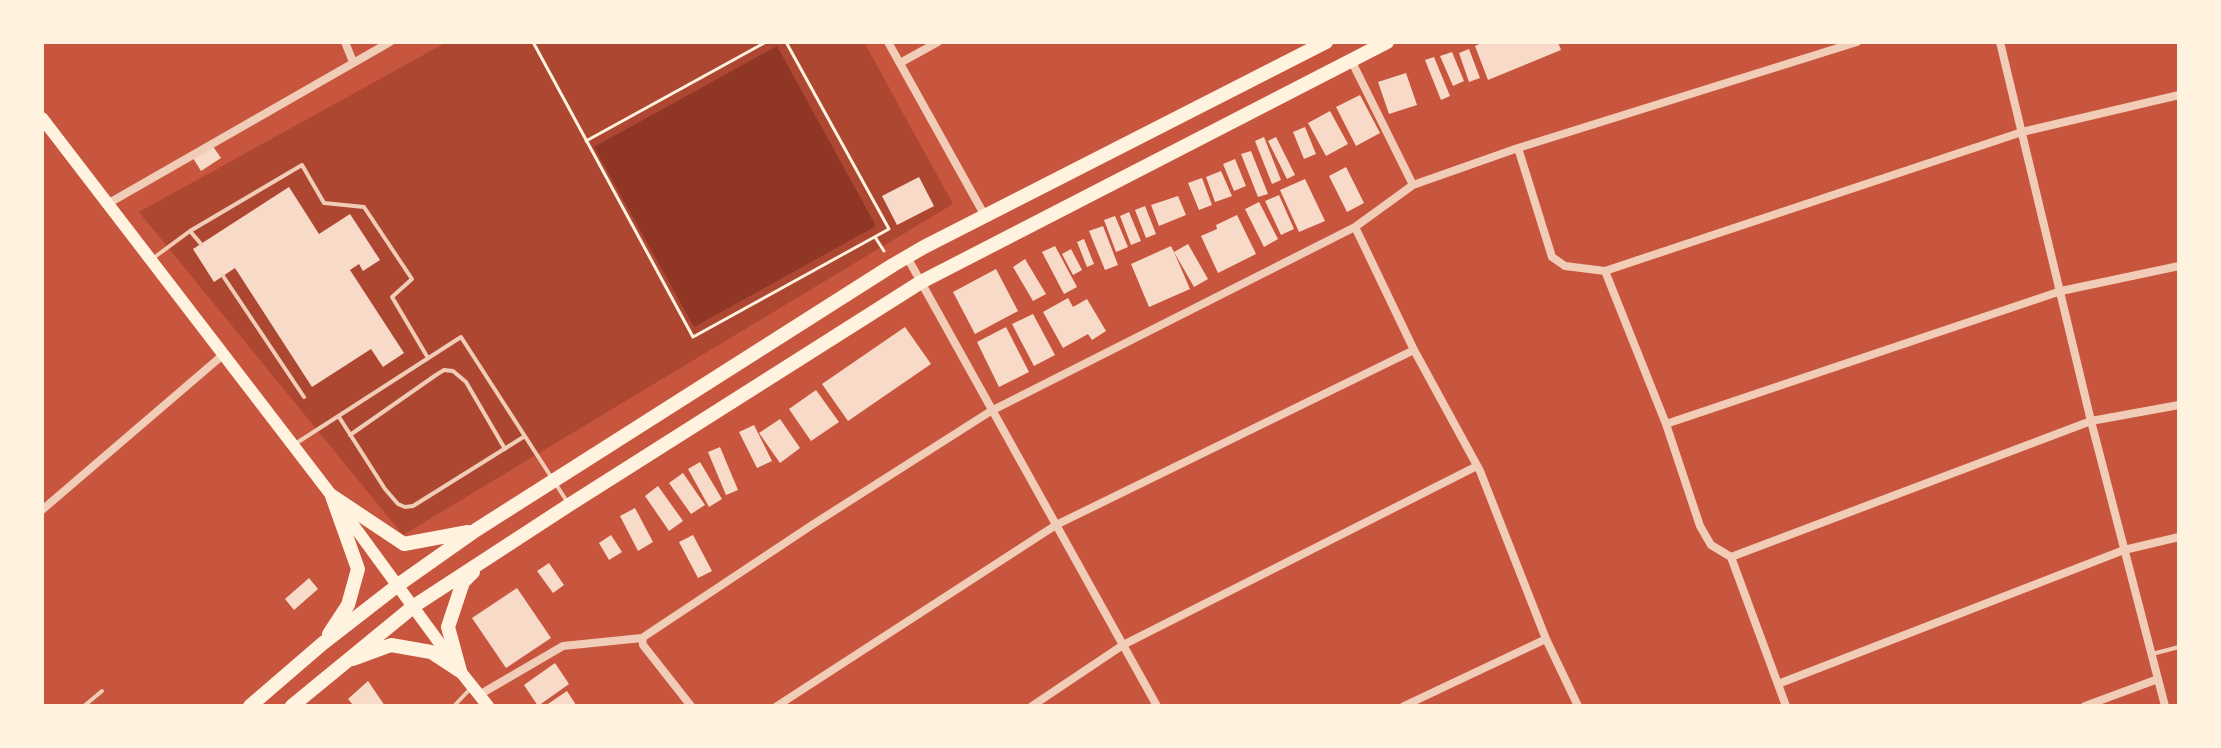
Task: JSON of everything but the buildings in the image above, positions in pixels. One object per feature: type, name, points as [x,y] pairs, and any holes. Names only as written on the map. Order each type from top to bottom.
[{"type":"main road","points":[[250,706],[322,644],[476,530],[907,257],[1326,42]]},
{"type":"main road","points":[[292,706],[414,606],[492,553],[921,282],[1387,42]]},
{"type":"main road","points":[[42,118],[332,496],[488,706]]},
{"type":"main road","points":[[332,496],[404,544],[476,530]]},
{"type":"main road","points":[[322,644],[348,605],[358,569],[332,496]]},
{"type":"main road","points":[[460,671],[448,627],[463,582],[492,553]]},
{"type":"main road","points":[[341,664],[391,645],[431,652],[460,671]]},
{"type":"street","points":[[345,42],[353,62]]},
{"type":"street","points":[[109,203],[390,42]]},
{"type":"street","points":[[888,42],[985,216]]},
{"type":"street","points":[[900,63],[938,42]]},
{"type":"street","points":[[476,691],[563,646],[642,638],[991,411],[1355,227],[1413,185],[1518,148],[1857,42]]},
{"type":"street","points":[[2000,42],[2091,421],[2165,706]]},
{"type":"street","points":[[1351,60],[1413,185]]},
{"type":"street","points":[[1518,148],[1552,257],[1565,266],[1605,271],[2022,132],[2179,95]]},
{"type":"street","points":[[1355,227],[1414,350],[1477,466],[1546,639],[1578,706]]},
{"type":"street","points":[[907,257],[1157,706]]},
{"type":"street","points":[[1666,424],[2061,291],[2179,266]]},
{"type":"street","points":[[1605,271],[1666,424],[1700,526],[1711,545],[1731,557],[1786,706]]},
{"type":"street","points":[[777,706],[1056,525],[1414,350]]},
{"type":"street","points":[[42,510],[224,354]]},
{"type":"street","points":[[1731,557],[2091,421],[2179,405]]},
{"type":"street","points":[[1032,706],[1123,645],[1477,466]]},
{"type":"street","points":[[1778,684],[2124,550],[2179,537]]},
{"type":"street","points":[[642,638],[643,645],[691,706]]},
{"type":"street","points":[[1404,706],[1546,639]]},
{"type":"street","points":[[2085,706],[2158,679]]},
{"type":"lane","points":[[152,259],[190,231],[302,165],[324,203],[364,207],[412,279],[392,297],[428,358]]},
{"type":"lane","points":[[190,231],[201,244]]},
{"type":"lane","points":[[223,276],[304,397]]},
{"type":"lane","points":[[293,446],[461,337],[569,505]]},
{"type":"lane","points":[[350,435],[444,370],[453,371],[466,382],[505,449]]},
{"type":"lane","points":[[338,416],[385,489],[398,504],[405,507],[413,506],[525,436]]},
{"type":"lane","points":[[2152,654],[2179,647]]},
{"type":"lane","points":[[84,706],[102,691]]},
{"type":"lane","points":[[454,706],[476,691]]},
{"type":"path","points":[[533,42],[693,337],[889,229],[786,42]]},
{"type":"path","points":[[586,141],[766,42]]},
{"type":"shaded area","points":[[447,42],[864,42],[953,204],[403,535],[139,212]]},
{"type":"shaded area","points":[[777,46],[876,226],[694,327],[594,147]]}]
